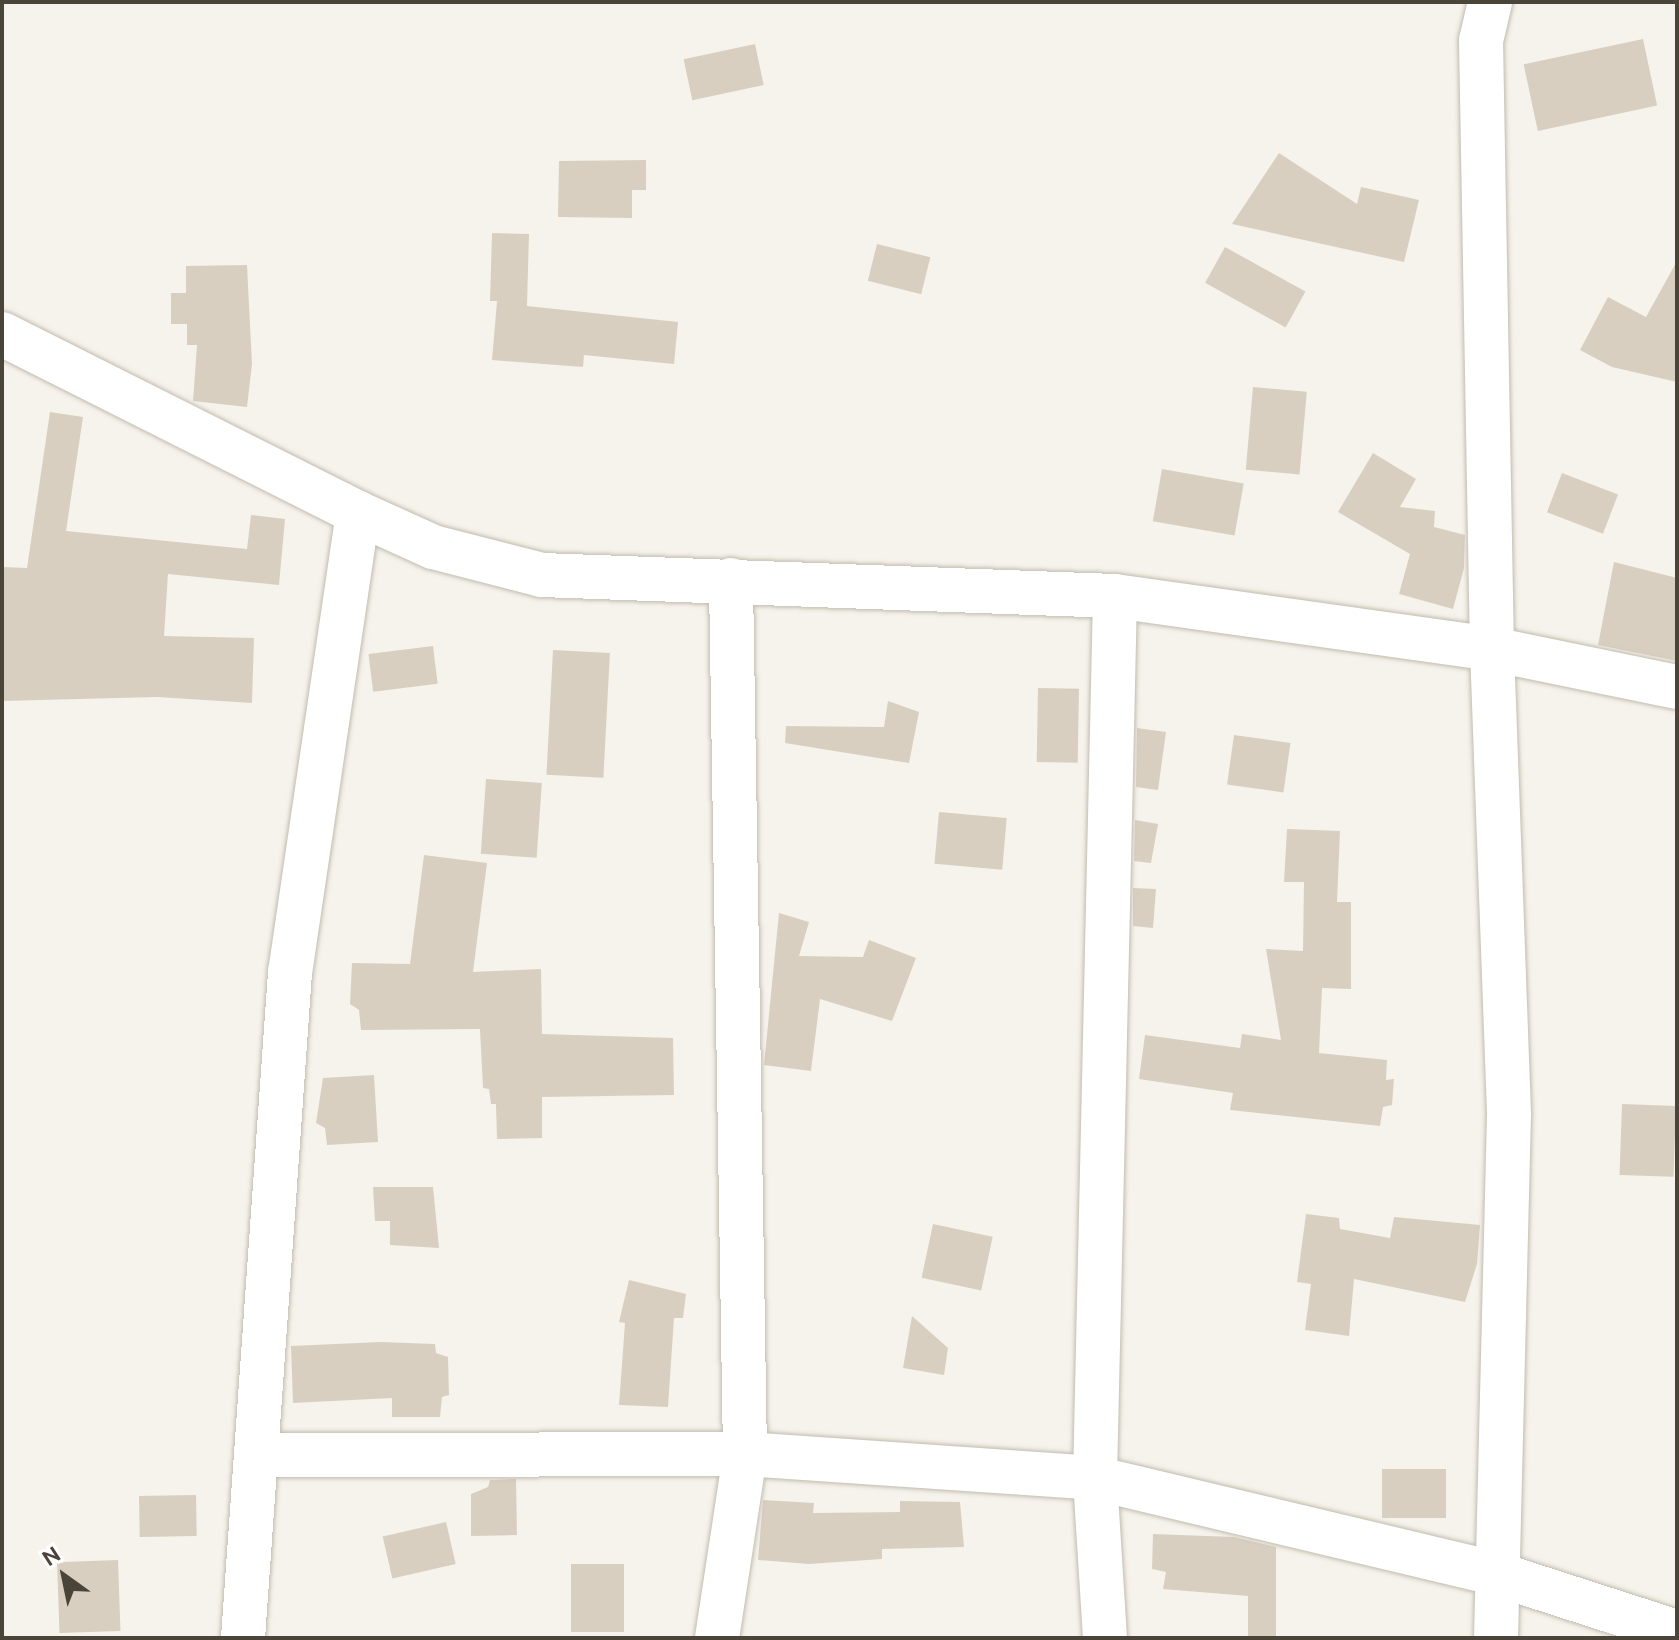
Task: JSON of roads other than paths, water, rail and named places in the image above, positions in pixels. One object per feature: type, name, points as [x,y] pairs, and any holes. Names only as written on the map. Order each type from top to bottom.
[{"type":"street","points":[[1490,2],[1481,40],[1492,649],[1509,1114],[1494,1573],[1496,1638]]},
{"type":"street","points":[[2,334],[358,513],[433,547],[542,575],[1115,596],[1492,649],[1677,687]]},
{"type":"street","points":[[243,1638],[290,973],[358,513]]},
{"type":"street","points":[[717,1638],[745,1454],[731,580]]},
{"type":"street","points":[[1105,1638],[1095,1478],[1115,596]]},
{"type":"street","points":[[256,1455],[745,1454],[1095,1478],[1494,1573],[1677,1632]]}]
